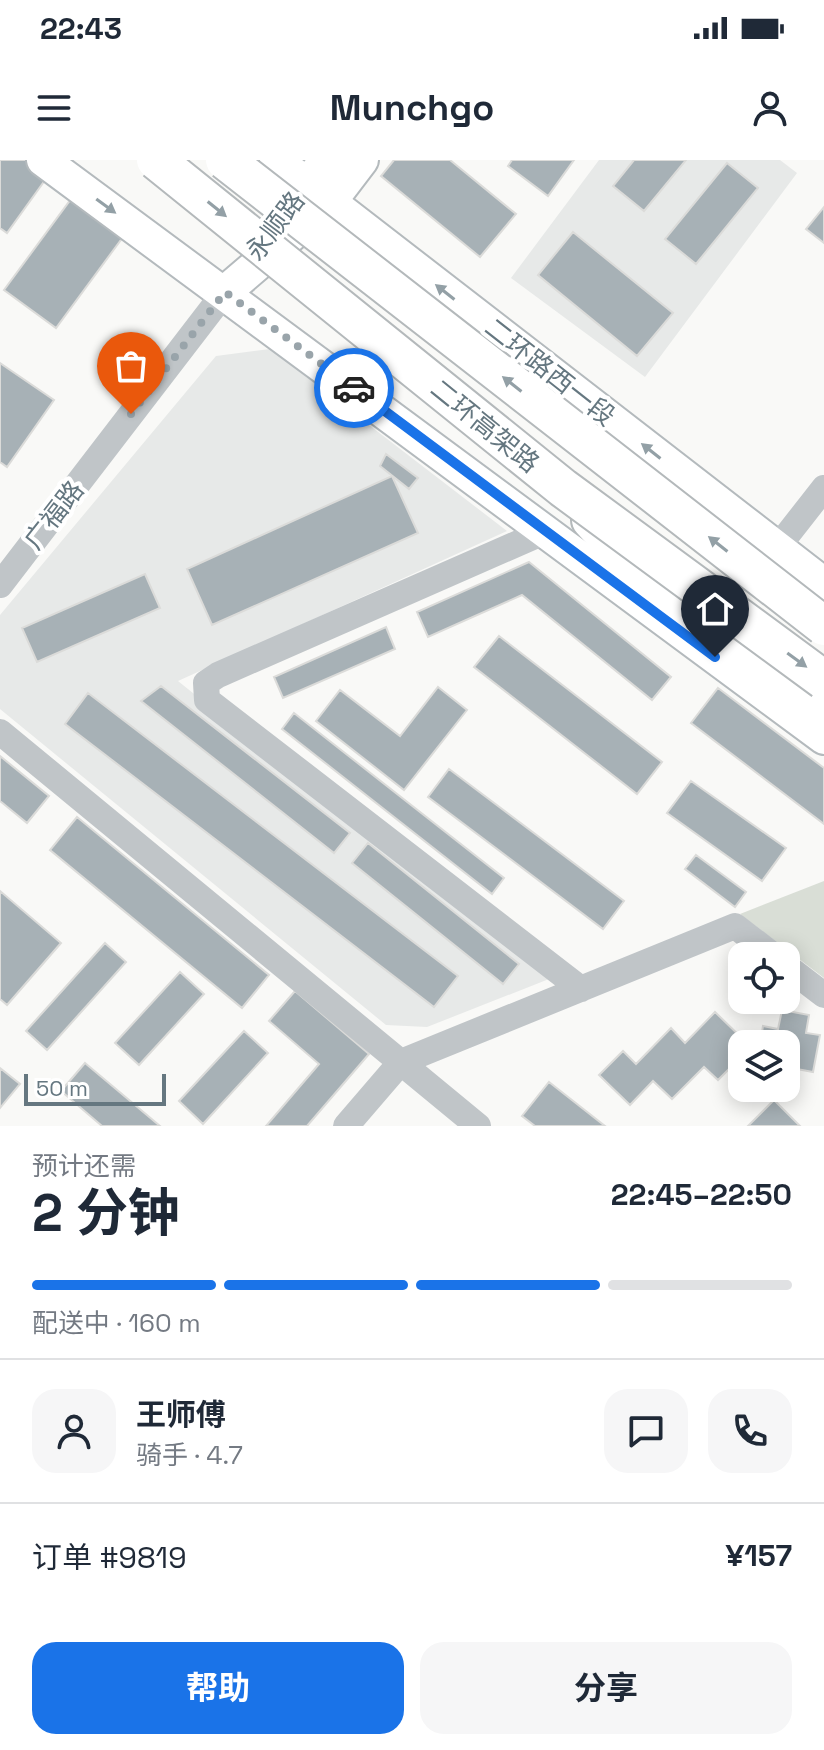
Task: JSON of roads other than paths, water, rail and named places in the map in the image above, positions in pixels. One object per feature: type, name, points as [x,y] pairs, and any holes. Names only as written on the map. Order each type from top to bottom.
[{"type":"highway","name":"二环高架路","points":[[156,160],[563,488],[824,680]]},
{"type":"highway","name":"二环高架路","points":[[225,160],[824,626]]},
{"type":"highway","points":[[563,488],[634,567],[824,714]]},
{"type":"main road","points":[[43,160],[824,738]]},
{"type":"main road","name":"二环路西一段","points":[[276,160],[321,182],[824,584]]},
{"type":"main road","name":"永顺路","points":[[225,292],[321,182],[362,160]]},
{"type":"street","name":"广福路","points":[[0,585],[225,292]]},
{"type":"street","points":[[777,548],[824,488]]},
{"type":"street","points":[[546,531],[218,675],[206,683],[207,700],[581,989]]},
{"type":"street","points":[[0,732],[478,1126]]},
{"type":"street","points":[[346,1126],[401,1062],[735,926],[756,942]]},
{"type":"street","points":[[800,977],[824,995]]}]
